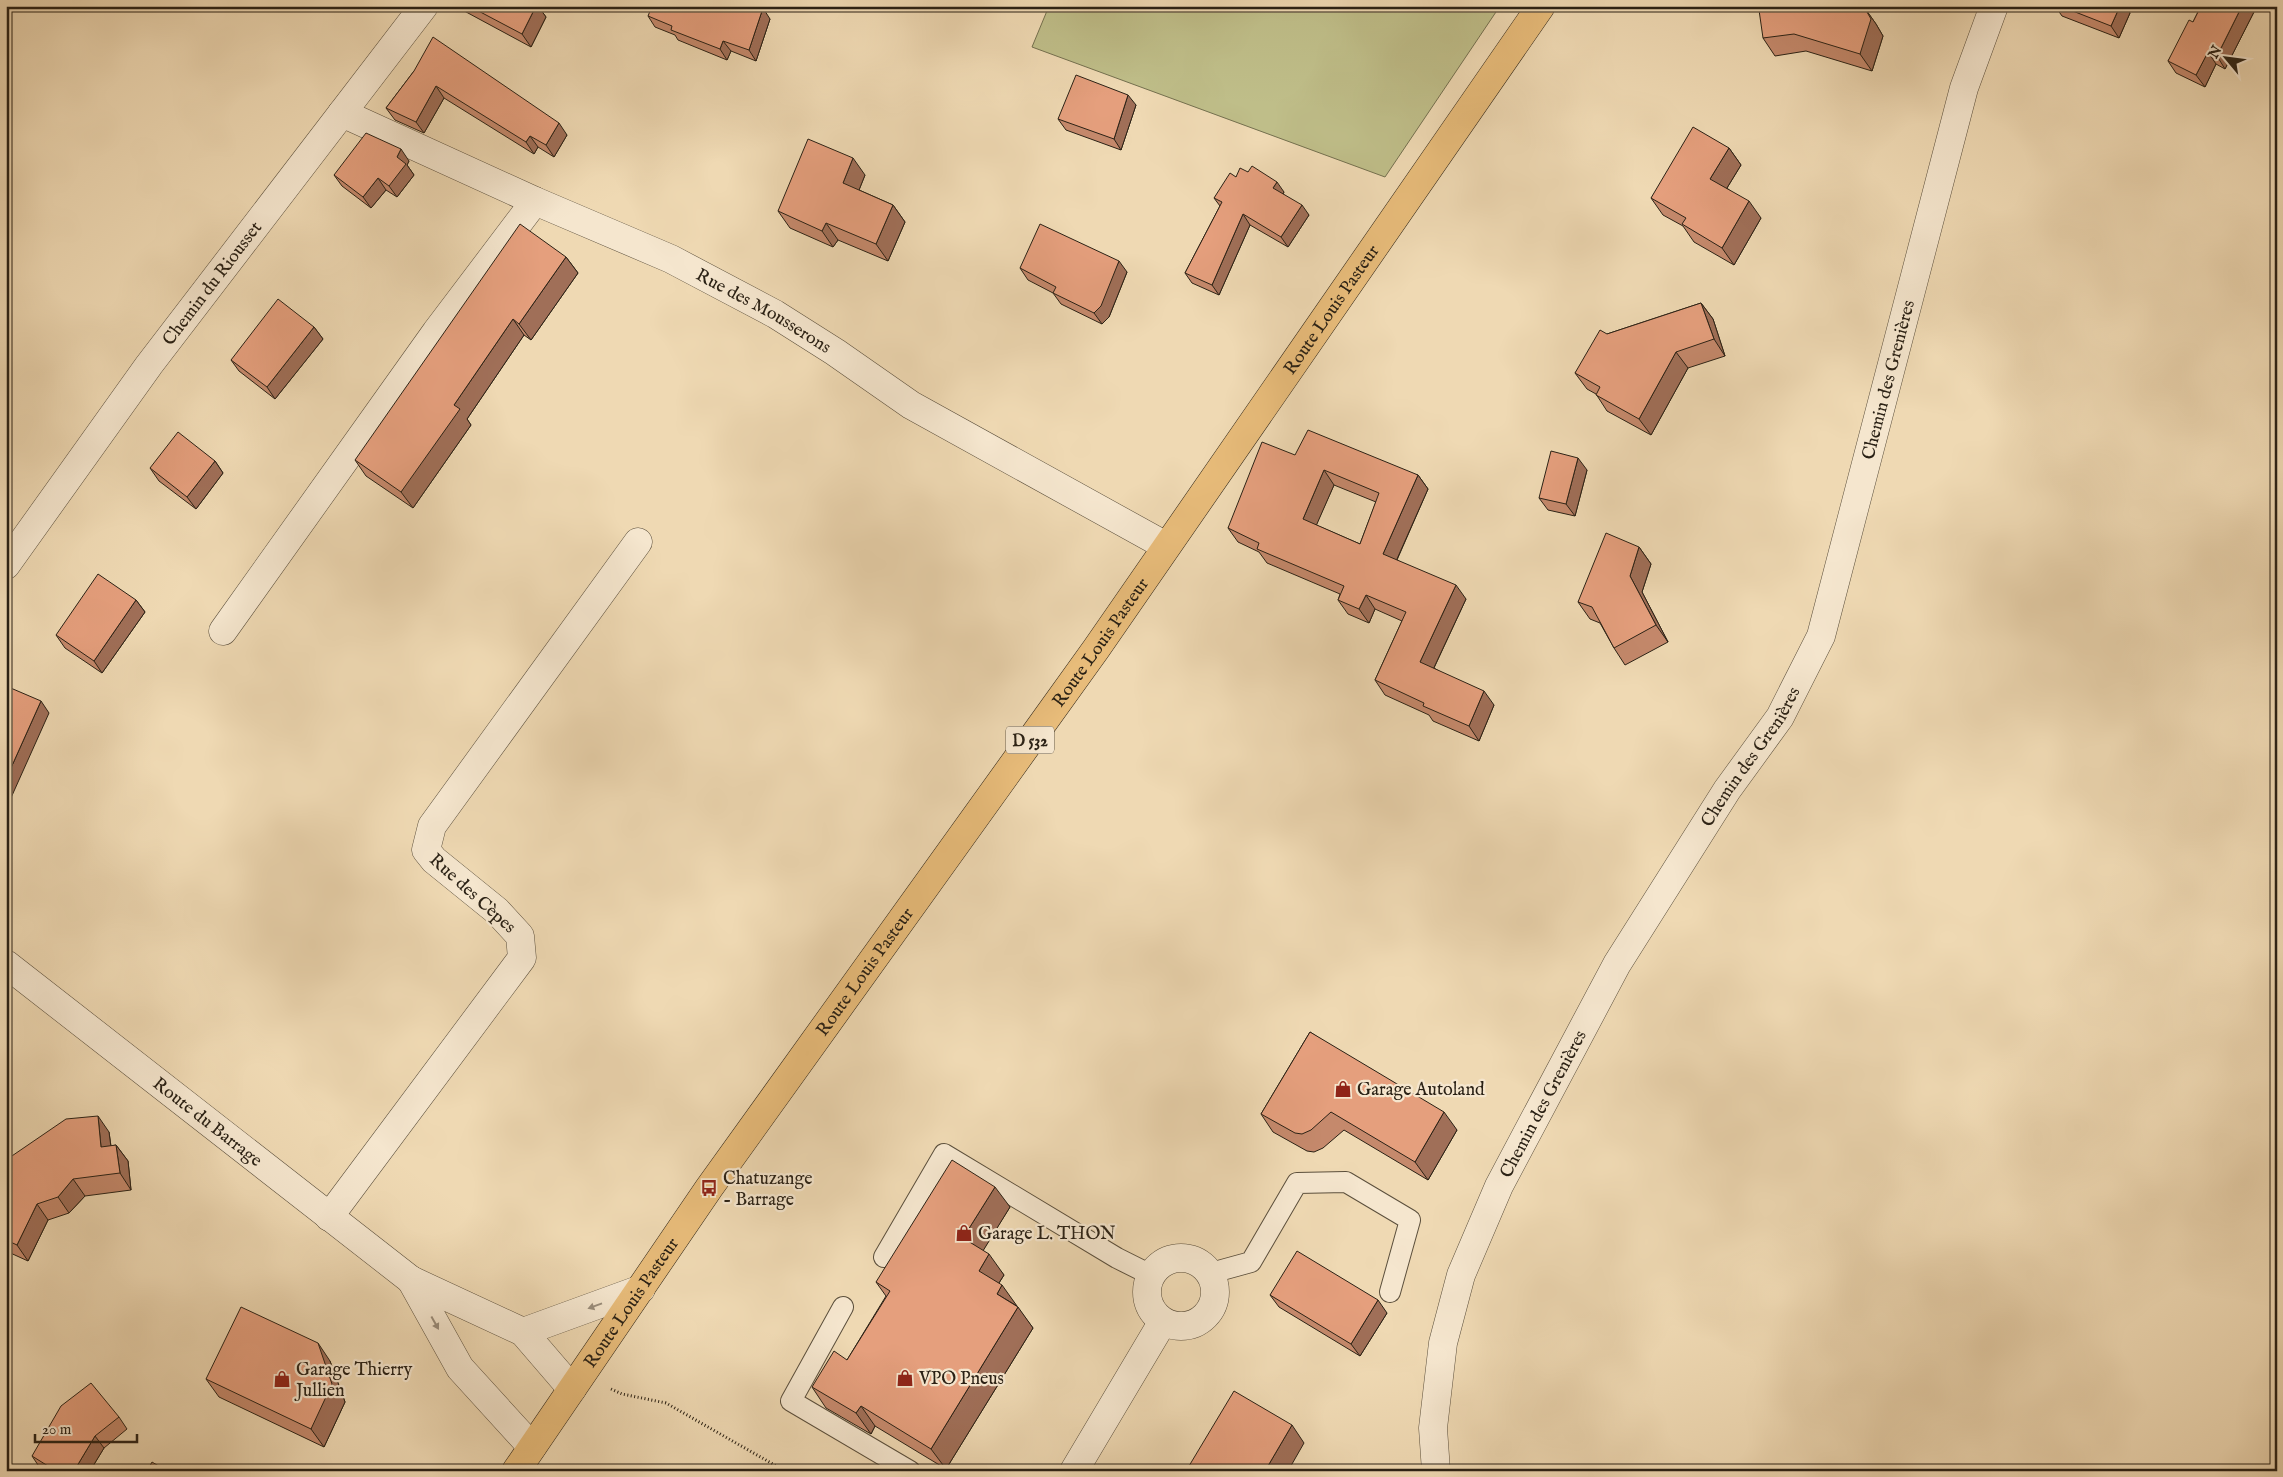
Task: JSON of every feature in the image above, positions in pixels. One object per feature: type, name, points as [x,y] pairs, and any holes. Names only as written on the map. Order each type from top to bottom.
[{"type":"main road","name":"Route Louis Pasteur","points":[[516,1471],[709,1188],[1090,657],[1541,6]]},
{"type":"street","name":"Chemin du Riousset","points":[[6,565],[149,365],[424,6]]},
{"type":"street","name":"Chemin des Grenières","points":[[1436,1471],[1434,1428],[1443,1343],[1461,1275],[1499,1186],[1617,964],[1727,790],[1780,717],[1821,636],[1964,88],[1994,6]]},
{"type":"street","name":"Rue des Mousserons","points":[[342,113],[535,201],[671,259],[775,314],[835,352],[911,405],[1166,546]]},
{"type":"street","points":[[223,631],[436,332],[535,201]]},
{"type":"street","name":"Rue des Cèpes","points":[[329,1217],[522,958],[520,936],[497,910],[434,860],[426,850],[432,826],[638,542]]},
{"type":"street","name":"Route du Barrage","points":[[6,964],[411,1280],[523,1332],[576,1383]]},
{"type":"street","points":[[1180,1257],[1198,1261],[1211,1273],[1216,1296],[1206,1318],[1185,1328],[1162,1323],[1150,1310],[1146,1292],[1151,1275],[1163,1262],[1180,1257]]},
{"type":"street","name":"Route du Barrage","points":[[411,1280],[460,1368],[532,1447]]},
{"type":"street","points":[[523,1332],[641,1289]]},
{"type":"street","points":[[1074,1471],[1162,1323]]},
{"type":"lane","points":[[884,1257],[944,1154],[1117,1258],[1151,1275]]},
{"type":"lane","points":[[1211,1273],[1251,1262],[1297,1183],[1346,1182],[1410,1220],[1390,1292]]},
{"type":"lane","points":[[842,1308],[791,1401],[910,1471]]},
{"type":"path","points":[[576,1383],[666,1403],[785,1471]]},
{"type":"shaded area","points":[[1049,6],[1500,6],[1385,177],[1032,47]]},
{"type":"building","points":[[469,6],[536,6],[522,34]]},
{"type":"building","points":[[652,6],[758,6],[763,8],[749,50],[723,41],[720,49],[671,30],[672,26],[648,16]]},
{"type":"building","points":[[1766,6],[1863,6],[1871,19],[1860,54],[1794,34],[1763,38],[1759,10],[1767,9]]},
{"type":"building","points":[[2060,6],[2120,6],[2111,26]]},
{"type":"building","points":[[2201,6],[2242,6],[2217,56],[2208,52],[2196,75],[2168,61],[2189,20],[2193,22]]},
{"type":"building","points":[[433,37],[559,123],[546,145],[530,136],[526,142],[436,86],[416,122],[386,108],[414,71]]},
{"type":"building","points":[[1076,75],[1128,95],[1114,139],[1058,119]]},
{"type":"building","points":[[1693,127],[1729,148],[1710,179],[1749,201],[1722,248],[1682,224],[1686,218],[1651,198]]},
{"type":"building","points":[[366,133],[401,149],[397,157],[406,164],[389,186],[378,178],[363,197],[334,175]]},
{"type":"building","points":[[808,139],[853,158],[843,183],[893,205],[876,244],[826,223],[822,231],[778,211]]},
{"type":"building","points":[[1252,166],[1277,182],[1273,188],[1302,205],[1281,237],[1243,214],[1212,285],[1185,273],[1222,202],[1214,198],[1230,173],[1236,177],[1240,168],[1248,172]]},
{"type":"building","points":[[520,224],[566,257],[519,324],[513,319],[454,405],[460,409],[401,492],[355,460]]},
{"type":"building","points":[[1040,224],[1119,261],[1101,306],[1094,313],[1053,293],[1056,287],[1020,268]]},
{"type":"building","points":[[278,299],[314,327],[267,387],[231,360]]},
{"type":"building","points":[[1701,303],[1714,339],[1676,352],[1639,419],[1596,395],[1600,387],[1575,373],[1600,330],[1607,334]]},
{"type":"building","points":[[1308,430],[1418,475],[1383,554],[1456,585],[1420,662],[1484,691],[1469,726],[1423,706],[1424,703],[1375,680],[1406,612],[1366,595],[1359,609],[1338,600],[1344,586],[1257,549],[1259,543],[1228,528],[1262,442],[1295,455]],"holes":[[[1324,470],[1379,493],[1360,544],[1303,519]]]},
{"type":"building","points":[[178,432],[215,461],[187,497],[150,468]]},
{"type":"building","points":[[1551,451],[1578,458],[1566,504],[1539,498]]},
{"type":"building","points":[[1606,533],[1639,547],[1630,576],[1656,625],[1614,648],[1592,607],[1578,602]]},
{"type":"building","points":[[98,574],[136,600],[94,661],[56,635]]},
{"type":"building","points":[[6,686],[41,701],[6,779]]},
{"type":"building","name":"Garage Autoland","points":[[1310,1032],[1444,1112],[1415,1162],[1331,1112],[1311,1130],[1302,1134],[1295,1133],[1261,1114]]},
{"type":"building","points":[[98,1116],[101,1147],[116,1145],[120,1173],[73,1179],[58,1197],[37,1204],[17,1245],[6,1240],[6,1160],[66,1119]]},
{"type":"building","points":[[952,1160],[995,1187],[963,1238],[989,1254],[979,1271],[1002,1285],[997,1294],[1018,1307],[931,1449],[861,1406],[856,1413],[812,1387],[834,1351],[847,1360],[890,1291],[876,1282]]},
{"type":"building","points":[[1297,1251],[1378,1300],[1351,1344],[1270,1295]]},
{"type":"building","name":"Garage Thierry Jullien","points":[[241,1307],[318,1343],[332,1384],[311,1429],[206,1379]]},
{"type":"building","points":[[91,1383],[119,1417],[95,1436],[74,1471],[56,1471],[32,1456],[61,1406]]},
{"type":"building","points":[[1234,1391],[1292,1425],[1265,1471],[1186,1471]]},
{"type":"building","points":[[152,1462],[167,1471],[147,1471]]},
{"type":"place","name":"Garage Autoland","points":[[1343,1089]]},
{"type":"place","name":"Chatuzange - Barrage","points":[[709,1188]]},
{"type":"place","name":"Garage L. THON","points":[[964,1233]]},
{"type":"place","name":"VPO Pneus","points":[[905,1378]]},
{"type":"place","name":"Garage Thierry Jullien","points":[[282,1379]]}]
